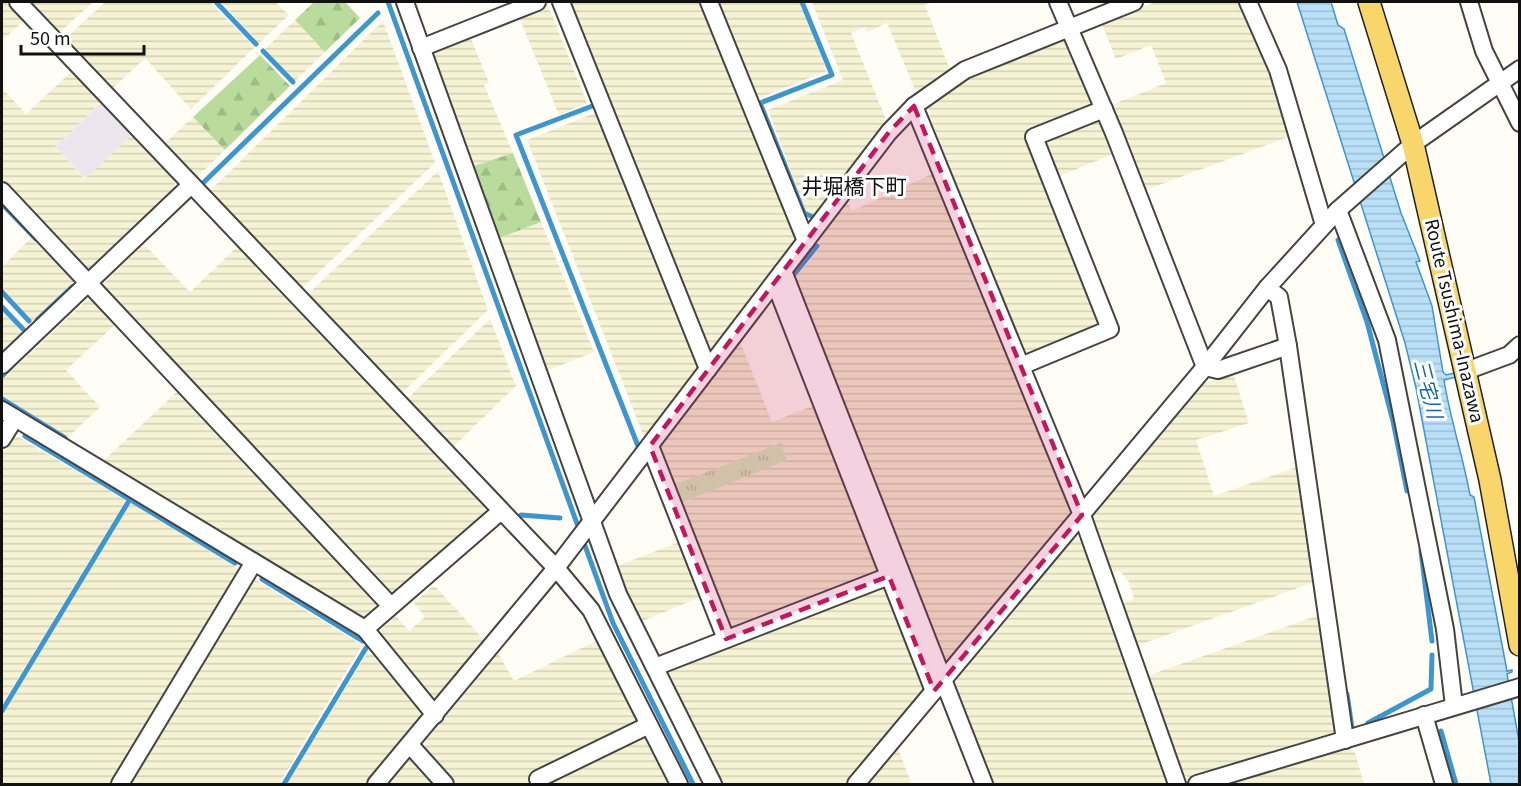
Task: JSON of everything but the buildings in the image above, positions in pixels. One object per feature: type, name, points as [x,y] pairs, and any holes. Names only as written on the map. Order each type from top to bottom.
[{"type":"main road","name":"Route Tsushima-Inazawa","points":[[1369,2],[1413,144],[1490,480],[1520,645]]},
{"type":"street","points":[[18,2],[556,568],[591,610],[679,784]]},
{"type":"street","points":[[405,2],[585,532],[713,784]]},
{"type":"street","points":[[421,48],[537,2]]},
{"type":"street","points":[[561,2],[708,369]]},
{"type":"street","points":[[709,2],[806,241]]},
{"type":"street","points":[[1058,2],[1104,109],[1205,367]]},
{"type":"street","points":[[376,784],[585,532],[889,132],[914,106],[965,69],[1068,26],[1134,2]]},
{"type":"street","points":[[1248,2],[1278,70],[1324,225]]},
{"type":"street","points":[[1469,2],[1484,51],[1520,123]]},
{"type":"street","points":[[856,784],[1205,367],[1267,288],[1324,225],[1413,144],[1520,69]]},
{"type":"street","points":[[914,106],[1082,515],[1178,784]]},
{"type":"street","points":[[1021,366],[1110,329],[1034,136],[1104,109]]},
{"type":"street","points":[[2,366],[191,185]]},
{"type":"street","points":[[2,191],[391,606]]},
{"type":"street","points":[[1339,209],[1387,340],[1460,705]]},
{"type":"street","points":[[779,277],[939,686]]},
{"type":"street","points":[[1267,288],[1280,297],[1345,740]]},
{"type":"street","points":[[1466,371],[1509,355],[1520,345]]},
{"type":"street","points":[[1205,367],[1218,370],[1288,346]]},
{"type":"street","points":[[2,440],[8,414],[365,629],[435,715]]},
{"type":"street","points":[[650,446],[726,639]]},
{"type":"street","points":[[858,478],[889,576],[984,784]]},
{"type":"street","points":[[365,629],[501,511]]},
{"type":"street","points":[[120,784],[254,562]]},
{"type":"street","points":[[655,667],[889,576]]},
{"type":"street","points":[[1197,784],[1519,687]]},
{"type":"street","points":[[1424,715],[1444,784]]},
{"type":"street","points":[[538,779],[649,725]]},
{"type":"street","points":[[410,745],[445,784]]},
{"type":"highlighted area","points":[[914,106],[1082,515],[934,691],[889,576],[726,639],[650,446],[889,132]]},
{"type":"shaded area","points":[[2,2],[6,2],[24,20],[2,41]]},
{"type":"shaded area","points":[[28,2],[93,2],[58,34]]},
{"type":"shaded area","points":[[105,2],[210,2],[255,47],[191,109],[145,58],[111,90],[64,40]]},
{"type":"shaded area","points":[[221,2],[275,2],[289,15],[259,43]]},
{"type":"shaded area","points":[[568,2],[701,2],[794,236],[793,245],[712,352],[705,350]]},
{"type":"shaded area","points":[[717,2],[800,2],[827,71],[757,99]]},
{"type":"shaded area","points":[[812,2],[932,2],[925,5],[950,70],[917,94],[887,23],[867,32],[865,27],[851,33],[887,122],[816,215],[806,211],[768,110],[843,80]]},
{"type":"shaded area","points":[[1156,2],[1241,2],[1262,49],[1288,137],[1143,191],[1109,106],[1166,83],[1151,45],[1116,59],[1101,22]]},
{"type":"shaded area","points":[[548,5],[587,103],[559,115],[519,17]]},
{"type":"shaded area","points":[[295,20],[325,52],[295,81],[265,49]]},
{"type":"shaded area","points":[[383,21],[435,163],[302,288],[208,193]]},
{"type":"shaded area","points":[[470,36],[489,83],[484,85],[513,153],[471,167],[433,57],[436,49]]},
{"type":"shaded area","points":[[1060,38],[1067,42],[1091,102],[1090,106],[1026,131],[1103,326],[1024,358],[928,112],[930,102],[961,80]]},
{"type":"shaded area","points":[[72,71],[101,102],[55,147],[85,179],[132,135],[175,180],[174,192],[93,269],[84,269],[2,183],[2,88],[26,114]]},
{"type":"shaded area","points":[[101,102],[132,135],[86,179],[55,147]]},
{"type":"shaded area","points":[[600,111],[701,360],[698,369],[645,439],[527,140]]},
{"type":"shaded area","points":[[193,117],[225,150],[196,178],[164,144]]},
{"type":"shaded area","points":[[1094,119],[1099,121],[1113,154],[1055,178],[1041,146],[1045,141]]},
{"type":"shaded area","points":[[438,171],[488,310],[401,394],[307,295]]},
{"type":"shaded area","points":[[934,173],[1070,511],[1066,524],[949,661],[942,661],[793,280],[820,248],[818,236],[846,199],[852,211]]},
{"type":"shaded area","points":[[541,222],[594,352],[546,371],[497,239]]},
{"type":"shaded area","points":[[31,238],[75,281],[32,321],[2,288],[2,267]]},
{"type":"shaded area","points":[[144,244],[190,292],[238,246],[486,506],[486,516],[394,592],[386,592],[104,290],[102,285]]},
{"type":"shaded area","points":[[92,295],[117,323],[66,370],[100,407],[68,437],[2,396],[2,380]]},
{"type":"shaded area","points":[[2,311],[22,332],[23,336],[2,356]]},
{"type":"shaded area","points":[[490,319],[516,386],[453,447],[406,400]]},
{"type":"shaded area","points":[[740,342],[772,422],[815,405],[881,570],[877,576],[734,631],[726,627],[678,504],[787,459],[781,444],[671,486],[660,456],[661,446]]},
{"type":"shaded area","points":[[1233,373],[1249,423],[1196,440],[1214,496],[1300,466],[1317,581],[1136,646],[1121,604],[1134,599],[1129,582],[1120,571],[1109,574],[1091,523],[1093,513],[1203,383]]},
{"type":"shaded area","points":[[180,389],[378,600],[379,610],[371,616],[357,618],[101,463]]},
{"type":"shaded area","points":[[13,434],[126,500],[2,705],[2,454]]},
{"type":"shaded area","points":[[129,502],[239,569],[239,574],[112,784],[2,784],[2,716]]},
{"type":"shaded area","points":[[1074,538],[1080,539],[1166,782],[1164,784],[991,784],[955,685],[957,677]]},
{"type":"shaded area","points":[[682,541],[703,596],[640,622],[617,566]]},
{"type":"shaded area","points":[[251,577],[362,645],[279,784],[127,784]]},
{"type":"shaded area","points":[[434,585],[486,642],[440,697],[429,696],[379,635],[380,630],[396,616],[409,631],[425,617],[414,603]]},
{"type":"shaded area","points":[[881,585],[888,588],[925,683],[923,691],[845,784],[721,784],[664,675],[668,668]]},
{"type":"shaded area","points":[[1322,614],[1339,727],[1334,736],[1191,779],[1182,774],[1147,676]]},
{"type":"shaded area","points":[[598,640],[637,720],[633,727],[539,784],[456,784],[426,751],[425,738],[497,651],[514,681]]},
{"type":"shaded area","points":[[371,647],[419,709],[420,725],[371,784],[287,784]]},
{"type":"shaded area","points":[[640,735],[646,738],[670,784],[541,784]]},
{"type":"shaded area","points":[[897,746],[912,784],[866,784]]},
{"type":"shaded area","points":[[1350,746],[1355,753],[1364,784],[1216,784]]},
{"type":"shaded area","points":[[407,760],[416,760],[438,784],[385,784]]},
{"type":"green space","points":[[314,2],[345,2],[360,18],[325,52],[295,20]]},
{"type":"green space","points":[[260,55],[290,86],[225,150],[193,117]]},
{"type":"green space","points":[[513,153],[541,222],[497,239],[471,167]]},
{"type":"green space","points":[[781,443],[787,460],[678,504],[671,486]]},
{"type":"water","name":"三宅川","points":[[1297,2],[1331,2],[1338,25],[1344,29],[1401,213],[1420,261],[1416,262],[1432,306],[1443,372],[1446,375],[1455,373],[1456,377],[1444,380],[1470,495],[1474,497],[1507,671],[1512,670],[1507,674],[1519,741],[1519,784],[1491,784],[1416,388],[1405,343]]},
{"type":"waterway","points":[[216,2],[256,44]]},
{"type":"waterway","points":[[388,2],[613,623],[693,784]]},
{"type":"waterway","points":[[802,2],[832,75],[760,103],[804,213],[813,217]]},
{"type":"waterway","points":[[202,184],[378,13]]},
{"type":"waterway","points":[[263,51],[293,82]]},
{"type":"waterway","points":[[592,100],[595,105],[516,135],[638,446]]},
{"type":"waterway","points":[[2,204],[36,239]]},
{"type":"waterway","points":[[1338,240],[1367,322],[1393,421],[1407,491],[1410,490],[1411,495]]},
{"type":"waterway","points":[[792,277],[817,246]]},
{"type":"waterway","points":[[37,320],[72,287]]},
{"type":"waterway","points":[[2,292],[29,321]]},
{"type":"waterway","points":[[2,307],[23,329]]},
{"type":"waterway","points":[[2,376],[11,367]]},
{"type":"waterway","points":[[2,399],[65,438]]},
{"type":"waterway","points":[[25,436],[235,563]]},
{"type":"waterway","points":[[2,711],[130,499]]},
{"type":"waterway","points":[[521,515],[560,518]]},
{"type":"waterway","points":[[1421,551],[1432,641]]},
{"type":"waterway","points":[[262,579],[363,641]]},
{"type":"waterway","points":[[284,784],[366,648]]},
{"type":"waterway","points":[[1368,723],[1431,689],[1432,655]]},
{"type":"waterway","points":[[1347,694],[1352,728]]},
{"type":"waterway","points":[[1441,731],[1456,784]]},
{"type":"district","name":"井堀橋下町","points":[[854,187]]}]
